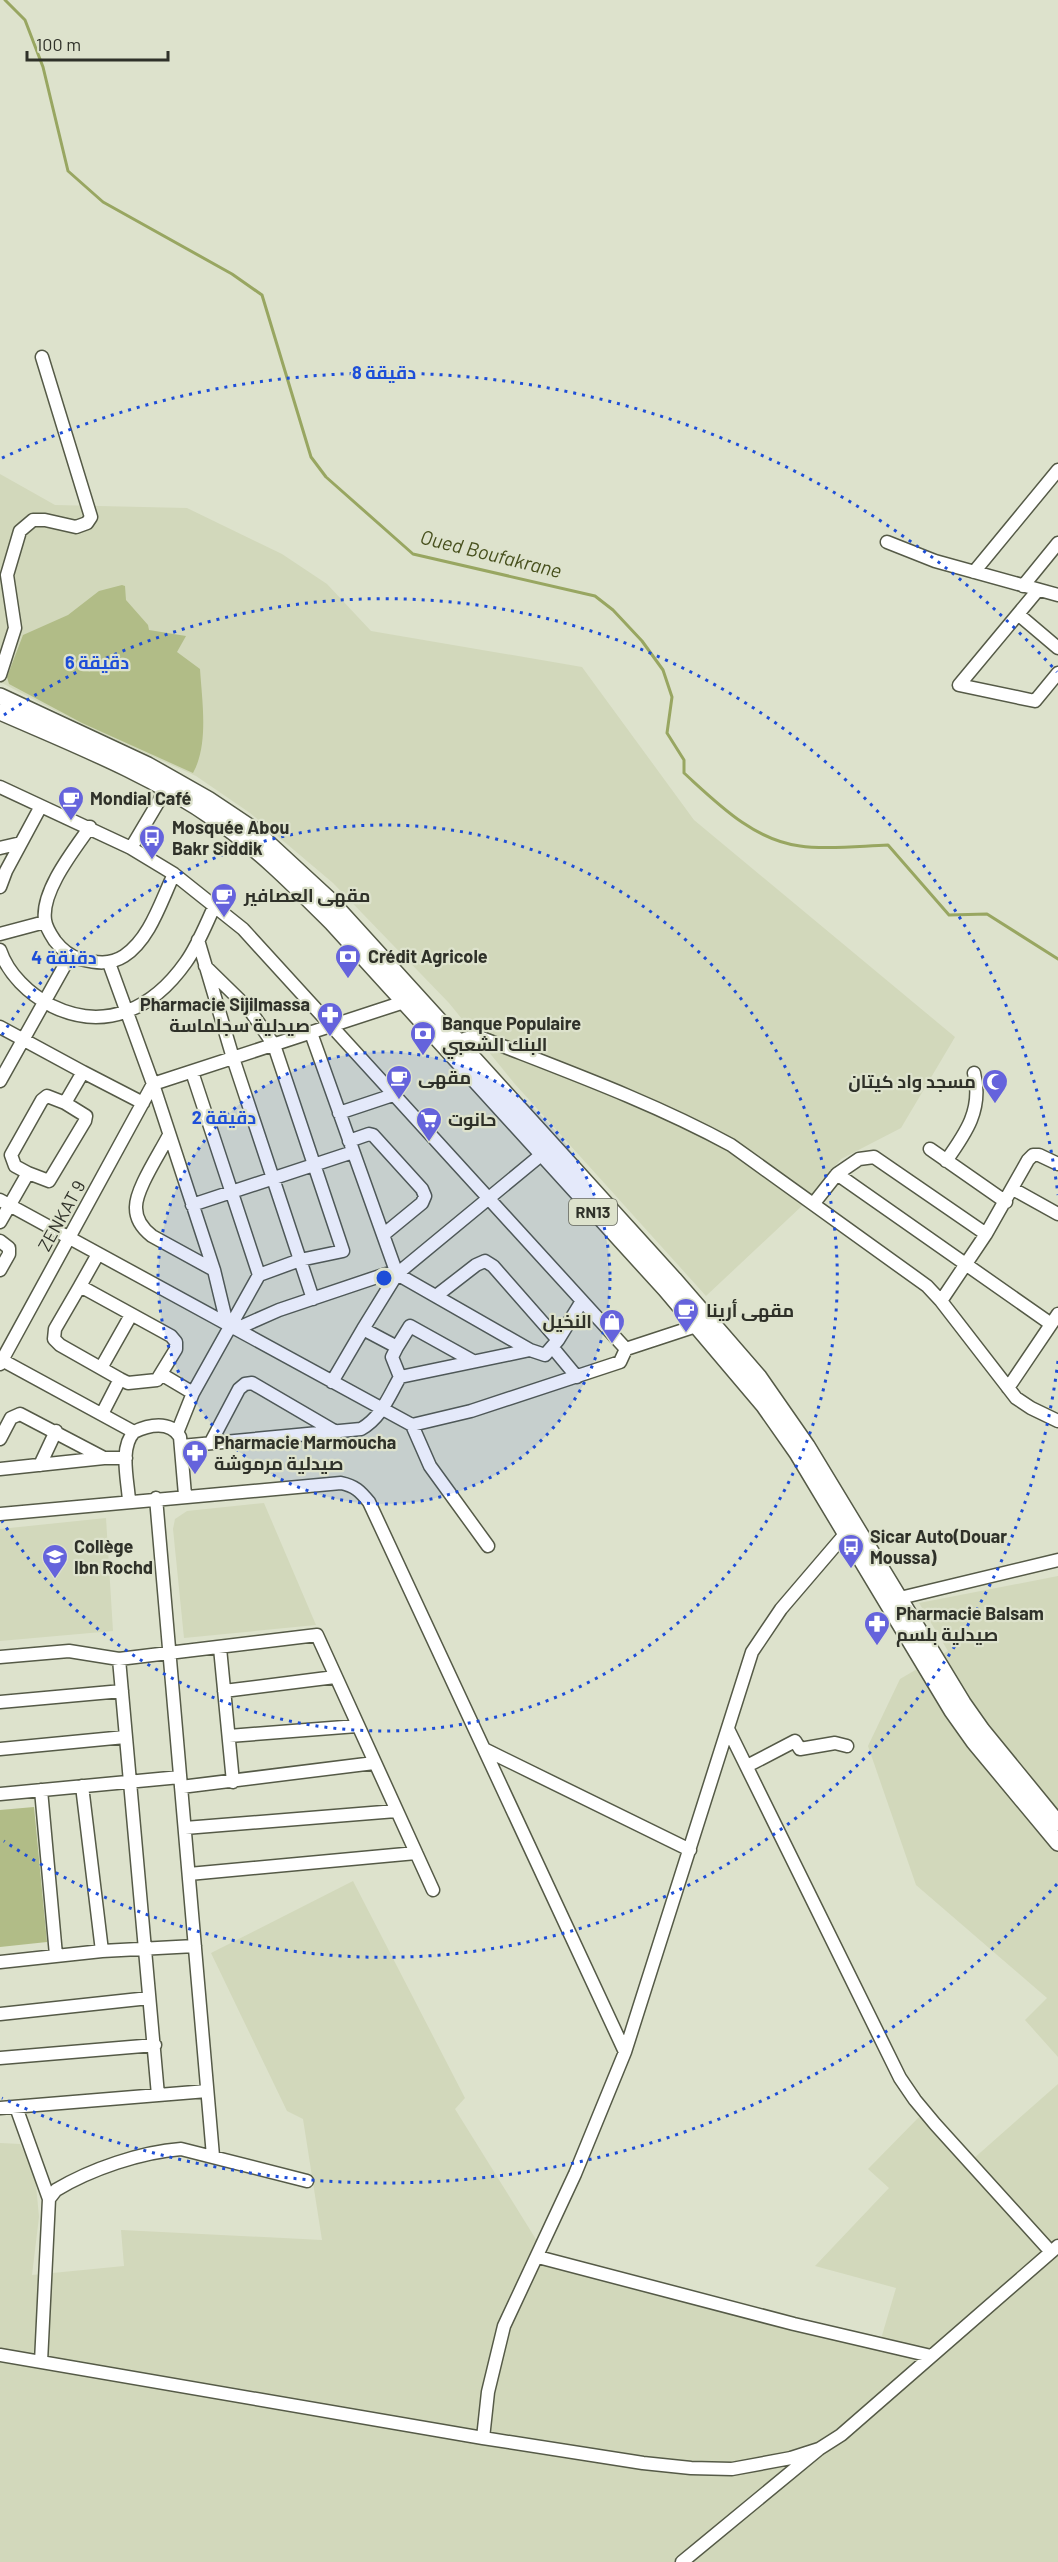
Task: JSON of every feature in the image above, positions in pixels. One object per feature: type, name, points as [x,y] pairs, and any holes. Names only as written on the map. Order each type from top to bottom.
[{"type":"main road","name":"RN13","points":[[0,696],[148,765],[208,799],[253,830],[329,899],[707,1316],[759,1377],[802,1438],[982,1730],[1058,1823]]},
{"type":"main road","name":"RN13","points":[[0,712],[166,789],[216,820],[284,875],[332,923],[746,1383],[775,1421],[846,1533],[952,1711],[974,1742],[1058,1843]]},
{"type":"street","points":[[0,675],[15,628],[7,575],[20,531],[33,520],[45,520],[76,527],[87,523],[91,517],[42,357]]},
{"type":"street","points":[[974,572],[1058,470]]},
{"type":"street","points":[[887,542],[935,561],[1058,595]]},
{"type":"street","points":[[1023,586],[1056,549]]},
{"type":"street","points":[[1038,590],[959,685],[1035,701],[1058,673]]},
{"type":"street","points":[[1019,615],[1058,648]]},
{"type":"street","points":[[0,787],[131,848],[174,874],[243,929],[396,1094],[626,1349]]},
{"type":"street","points":[[131,848],[166,789]]},
{"type":"street","points":[[0,887],[42,806]]},
{"type":"street","points":[[90,827],[69,857],[51,890],[46,905],[45,922],[58,945],[70,956],[96,963],[109,963],[124,956],[137,944],[149,927],[174,874]]},
{"type":"street","points":[[0,848],[21,843]]},
{"type":"street","points":[[0,950],[10,971],[44,1002],[65,1012],[84,1017],[105,1017],[127,1012],[160,992],[187,960],[215,905]]},
{"type":"street","points":[[0,934],[45,922]]},
{"type":"street","points":[[198,940],[233,1058],[313,1299]]},
{"type":"street","points":[[0,1081],[70,956]]},
{"type":"street","points":[[109,963],[153,1084],[231,1327]]},
{"type":"street","points":[[177,1433],[193,1393],[259,1275],[300,1260],[343,1251],[274,1045],[249,1008],[205,966]]},
{"type":"street","points":[[153,1084],[404,1002]]},
{"type":"street","points":[[0,1027],[143,1103]]},
{"type":"street","points":[[311,1033],[397,1274]]},
{"type":"street","points":[[458,1041],[471,1037],[482,1038],[596,1083],[701,1129],[731,1146],[908,1271],[941,1300],[1008,1388],[1031,1408],[1058,1421]]},
{"type":"street","points":[[65,1103],[83,1072]]},
{"type":"street","points":[[192,1072],[259,1275]]},
{"type":"street","points":[[946,1161],[968,1130],[975,1111],[974,1073]]},
{"type":"street","name":"ZENKAT 9","points":[[1,1361],[70,1239],[153,1084]]},
{"type":"street","points":[[339,1113],[396,1094]]},
{"type":"street","points":[[47,1096],[65,1103],[86,1116],[48,1181],[15,1166],[11,1161],[12,1155],[42,1100],[47,1096]]},
{"type":"street","points":[[192,1205],[315,1165],[351,1147],[369,1134],[373,1135],[422,1189],[425,1196],[422,1203],[383,1235]]},
{"type":"street","points":[[169,1135],[138,1195],[135,1210],[137,1217],[152,1236],[214,1270]]},
{"type":"street","points":[[930,1149],[1006,1202]]},
{"type":"street","points":[[332,1382],[397,1274],[541,1155]]},
{"type":"street","points":[[941,1300],[986,1234],[1033,1155],[1039,1155],[1058,1164]]},
{"type":"street","points":[[814,1203],[837,1174],[859,1159],[874,1157],[986,1234]]},
{"type":"street","points":[[0,1222],[5,1203],[28,1173]]},
{"type":"street","points":[[837,1174],[965,1266],[1055,1319],[1008,1388]]},
{"type":"street","points":[[1013,1189],[1058,1215]]},
{"type":"street","points":[[5,1203],[412,1425],[430,1466],[488,1546]]},
{"type":"street","points":[[0,1241],[9,1248],[9,1254],[0,1270]]},
{"type":"street","points":[[98,1254],[55,1329],[54,1339],[60,1345],[122,1382],[163,1378],[193,1393]]},
{"type":"street","points":[[436,1296],[476,1265],[485,1261],[493,1266],[556,1344],[577,1377]]},
{"type":"street","points":[[231,1327],[386,1274],[397,1274],[530,1350],[545,1355],[556,1344],[582,1300]]},
{"type":"street","points":[[80,1286],[171,1336],[176,1342],[176,1349],[163,1378]]},
{"type":"street","points":[[100,1368],[131,1315]]},
{"type":"street","points":[[400,1377],[392,1357],[410,1326],[473,1361]]},
{"type":"street","points":[[412,1425],[471,1411],[577,1377],[620,1362],[626,1349],[696,1326]]},
{"type":"street","points":[[363,1329],[397,1347]]},
{"type":"street","points":[[181,1446],[361,1429],[372,1423],[400,1377],[530,1350]]},
{"type":"street","points":[[1,1361],[134,1432]]},
{"type":"street","points":[[102,1414],[122,1382]]},
{"type":"street","points":[[211,1442],[239,1389],[245,1384],[252,1383],[336,1432]]},
{"type":"street","points":[[0,1439],[11,1418],[17,1414],[25,1415],[104,1458]]},
{"type":"street","points":[[129,1501],[126,1458],[128,1441],[134,1432],[155,1425],[169,1427],[177,1433],[181,1446],[185,1495]]},
{"type":"street","points":[[40,1465],[56,1431]]},
{"type":"street","points":[[0,1469],[104,1458],[126,1458]]},
{"type":"street","points":[[0,1514],[185,1495],[341,1483],[353,1486],[361,1492],[369,1502],[625,2052]]},
{"type":"street","points":[[156,1498],[213,2156]]},
{"type":"street","points":[[483,2438],[490,2382],[504,2326],[514,2300],[538,2257],[625,2052],[752,1652],[781,1609],[846,1533]]},
{"type":"street","points":[[900,1598],[1058,1560]]},
{"type":"street","points":[[0,1657],[69,1651],[119,1659],[317,1635],[434,1890]]},
{"type":"street","points":[[220,1648],[233,1782]]},
{"type":"street","points":[[119,1659],[158,2095]]},
{"type":"street","points":[[224,1691],[335,1677]]},
{"type":"street","points":[[0,1702],[122,1691]]},
{"type":"street","points":[[229,1736],[357,1726]]},
{"type":"street","points":[[682,2562],[819,2449],[841,2435],[1055,2249],[935,2124],[900,2078],[728,1729]]},
{"type":"street","points":[[0,1749],[125,1737]]},
{"type":"street","points":[[747,1766],[795,1741],[800,1749],[835,1743],[847,1746]]},
{"type":"street","points":[[484,1749],[690,1850]]},
{"type":"street","points":[[0,1794],[130,1781],[233,1782],[374,1763]]},
{"type":"street","points":[[82,1786],[102,1951]]},
{"type":"street","points":[[41,1790],[56,1955]]},
{"type":"street","points":[[185,1828],[396,1811]]},
{"type":"street","points":[[189,1874],[416,1852]]},
{"type":"street","points":[[0,1962],[102,1951],[195,1946]]},
{"type":"street","points":[[0,2014],[149,1998]]},
{"type":"street","points":[[0,2058],[155,2045]]},
{"type":"street","points":[[0,2108],[207,2091]]},
{"type":"street","points":[[16,2107],[49,2199],[41,2362]]},
{"type":"street","points":[[49,2199],[56,2190],[73,2181],[125,2160],[161,2150],[181,2149],[307,2181]]},
{"type":"street","points":[[538,2257],[783,2321],[931,2356]]},
{"type":"street","points":[[0,2355],[483,2438],[691,2468],[732,2469],[762,2465],[819,2449]]},
{"type":"shaded area","points":[[0,474],[55,505],[187,508],[282,554],[327,584],[371,631],[582,667],[694,820],[955,1037],[901,1128],[841,1159],[805,1203],[706,1296],[514,1083],[449,1003],[333,883],[250,813],[196,776],[81,724],[0,682]]},
{"type":"shaded area","points":[[264,1503],[316,1625],[184,1638],[173,1529],[175,1519],[187,1511]]},
{"type":"shaded area","name":"Collège Ibn Rochd","points":[[106,1518],[113,1631],[0,1641],[0,1529]]},
{"type":"shaded area","points":[[1058,1576],[1058,2057],[1025,2020],[1047,1998],[916,1885],[868,1746],[900,1679],[948,1651],[919,1603]]},
{"type":"shaded area","points":[[353,1881],[465,2098],[455,2109],[537,2241],[544,2264],[878,2349],[896,2288],[815,2266],[889,2188],[868,2169],[920,2116],[964,2167],[1058,2084],[1058,2562],[0,2562],[0,2143],[20,2144],[35,2174],[39,2217],[32,2275],[124,2266],[121,2230],[322,2240],[303,2119],[287,2111],[211,1953]]},
{"type":"green space","points":[[125,586],[126,600],[148,625],[149,630],[186,636],[177,652],[200,669],[203,736],[198,762],[193,773],[82,723],[9,684],[7,677],[23,635],[68,615],[99,591]]},
{"type":"green space","points":[[34,1807],[47,1942],[0,1947],[0,1810]]},
{"type":"waterway","name":"Oued Boufakrane","points":[[5,0],[25,20],[43,67],[68,171],[103,202],[232,274],[262,295],[311,457],[326,477],[413,554],[595,596],[613,610],[642,641],[663,670],[672,697],[667,733],[684,760],[684,773],[737,819],[767,836],[800,846],[832,848],[888,845],[949,915],[987,914],[1058,959]]},
{"type":"place","name":"Mondial Café","points":[[71,822]]},
{"type":"place","name":"Mosquée Abou Bakr Siddik","points":[[152,861]]},
{"type":"place","name":"مقهى العصافير","points":[[224,919]]},
{"type":"place","name":"Crédit Agricole","points":[[348,980]]},
{"type":"place","name":"Pharmacie Sijilmassa صيدلية سجلماسة","points":[[330,1038]]},
{"type":"place","name":"Banque Populaire البنك الشعبي","points":[[423,1057]]},
{"type":"place","name":"مقهى","points":[[399,1101]]},
{"type":"place","name":"مسجد واد كيتان","points":[[995,1105]]},
{"type":"place","name":"حانوت","points":[[429,1143]]},
{"type":"place","name":"مقهى أرينا","points":[[686,1334]]},
{"type":"place","name":"النخيل","points":[[612,1345]]},
{"type":"place","name":"Pharmacie Marmoucha صيدلية مرموشة","points":[[195,1476]]},
{"type":"place","name":"Sicar Auto(Douar Moussa)","points":[[851,1570]]},
{"type":"place","name":"Collège Ibn Rochd","points":[[55,1580]]},
{"type":"place","name":"Pharmacie Balsam صيدلية بلسم","points":[[877,1647]]}]
